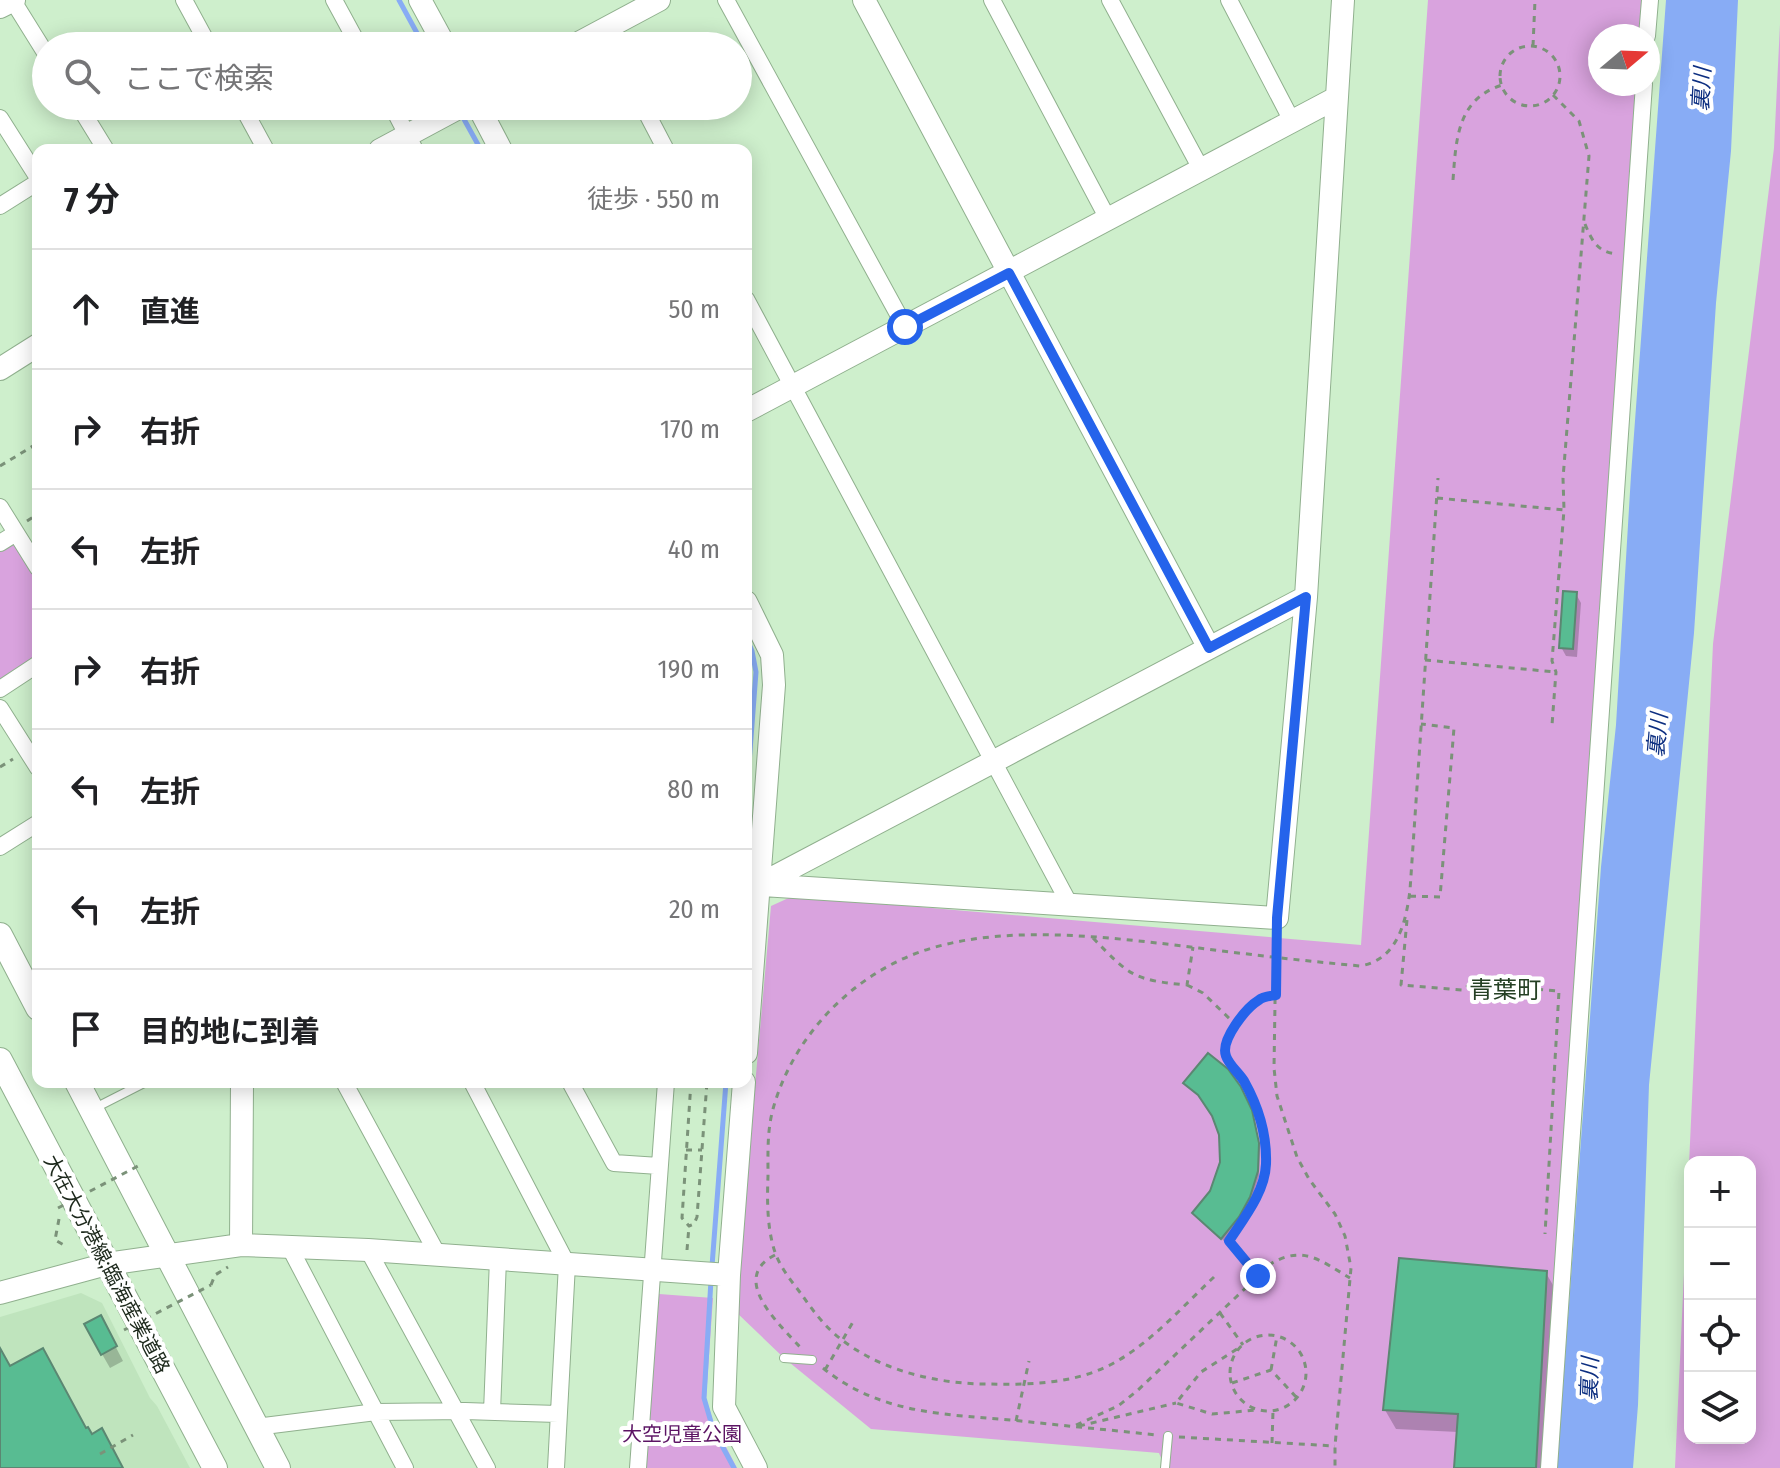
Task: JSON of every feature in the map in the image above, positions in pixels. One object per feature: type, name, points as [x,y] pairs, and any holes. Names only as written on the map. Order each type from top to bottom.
[{"type":"main road","points":[[0,935],[32,996]]},
{"type":"main road","name":"大在大分港線;臨海産業道路","points":[[0,1060],[215,1468]]},
{"type":"main road","points":[[80,1088],[278,1468]]},
{"type":"street","points":[[0,7],[13,0],[33,32]]},
{"type":"street","points":[[184,0],[201,32]]},
{"type":"street","points":[[334,0],[351,32]]},
{"type":"street","points":[[420,0],[437,32]]},
{"type":"street","points":[[615,32],[659,0]]},
{"type":"street","points":[[726,0],[744,32]]},
{"type":"street","points":[[864,0],[1209,648]]},
{"type":"street","points":[[992,0],[1108,219]]},
{"type":"street","points":[[1110,0],[1201,169]]},
{"type":"street","points":[[1229,0],[1292,121]]},
{"type":"street","points":[[752,885],[1277,918],[1306,597],[1343,0]]},
{"type":"street","points":[[1648,24],[1650,0]]},
{"type":"street","points":[[752,47],[905,327]]},
{"type":"street","points":[[1549,1468],[1643,96]]},
{"type":"street","points":[[752,408],[1336,98]]},
{"type":"street","points":[[0,118],[32,170]]},
{"type":"street","points":[[86,120],[98,144]]},
{"type":"street","points":[[250,120],[263,144]]},
{"type":"street","points":[[399,120],[411,143],[441,120]]},
{"type":"street","points":[[485,120],[498,144]]},
{"type":"street","points":[[650,120],[663,144]]},
{"type":"street","points":[[0,206],[32,184]]},
{"type":"street","points":[[752,310],[1070,905]]},
{"type":"street","points":[[0,369],[32,354]]},
{"type":"street","points":[[0,507],[32,558]]},
{"type":"street","points":[[0,543],[16,533]]},
{"type":"street","points":[[752,884],[1306,597]]},
{"type":"street","points":[[752,614],[772,655],[774,685],[752,876]]},
{"type":"street","points":[[0,689],[32,668]]},
{"type":"street","points":[[0,708],[32,759]]},
{"type":"street","points":[[0,847],[32,827]]},
{"type":"street","points":[[241,1245],[242,1088]]},
{"type":"street","points":[[347,1088],[438,1255]]},
{"type":"street","points":[[475,1088],[567,1264],[556,1468]]},
{"type":"street","points":[[573,1088],[614,1163],[659,1166]]},
{"type":"street","points":[[638,1468],[666,1088]]},
{"type":"street","points":[[744,1088],[729,1275],[724,1407],[756,1468]]},
{"type":"street","points":[[0,1293],[107,1264],[241,1245],[368,1250],[729,1275]]},
{"type":"street","points":[[290,1248],[405,1468]]},
{"type":"street","points":[[368,1250],[487,1468]]},
{"type":"street","points":[[492,1412],[498,1259]]},
{"type":"street","points":[[256,1427],[376,1412],[558,1414]]},
{"type":"lane","points":[[92,1110],[134,1088]]},
{"type":"lane","points":[[784,1358],[812,1360]]},
{"type":"lane","points":[[1165,1468],[1168,1436]]},
{"type":"path","points":[[1533,46],[1535,0]]},
{"type":"path","points":[[1533,46],[1552,56],[1559,68],[1560,81],[1553,95],[1539,105],[1528,106],[1508,97],[1500,75],[1503,63],[1512,52],[1533,46]]},
{"type":"path","points":[[1453,180],[1460,124],[1482,93],[1502,85]]},
{"type":"path","points":[[1552,725],[1556,672],[1552,661],[1564,510],[1563,478],[1589,156],[1574,113],[1553,95]]},
{"type":"path","points":[[1584,221],[1593,243],[1604,252],[1632,252]]},
{"type":"path","points":[[0,466],[32,447]]},
{"type":"path","points":[[1437,498],[1564,510]]},
{"type":"path","points":[[1425,660],[1556,672]]},
{"type":"path","points":[[1421,724],[1454,728],[1440,897],[1410,895],[1401,985],[1463,990],[1470,984],[1559,991],[1545,1234]]},
{"type":"path","points":[[1277,918],[1274,1068],[1277,1096],[1297,1157],[1335,1214],[1345,1236],[1350,1278],[1335,1468]]},
{"type":"path","points":[[1093,938],[1132,975],[1147,981],[1187,985],[1203,993],[1235,1024]]},
{"type":"path","points":[[1187,985],[1193,947]]},
{"type":"path","points":[[1258,1276],[1229,1241],[1257,1197],[1266,1167],[1265,1143],[1258,1112],[1243,1080],[1225,1055],[1225,1046],[1235,1024],[1260,998],[1276,995]]},
{"type":"path","points":[[687,1250],[689,1226],[682,1218],[691,1088]]},
{"type":"path","points":[[689,1226],[697,1220],[707,1088]]},
{"type":"path","points":[[686,1150],[702,1150]]},
{"type":"path","points":[[64,1245],[55,1240],[58,1208],[138,1166]]},
{"type":"path","points":[[1074,1427],[1118,1406],[1272,1263],[1288,1254],[1308,1255],[1350,1278]]},
{"type":"path","points":[[1214,1277],[1131,1353],[1110,1365],[1084,1375],[1023,1385],[968,1384],[918,1376],[889,1365],[842,1340],[810,1307],[776,1255],[762,1262],[757,1271],[756,1285],[761,1300],[812,1360],[846,1384],[887,1403],[934,1415],[1168,1436],[1335,1446]]},
{"type":"path","points":[[124,1330],[211,1285],[215,1275],[228,1267]]},
{"type":"path","points":[[1220,1313],[1242,1346]]},
{"type":"path","points":[[825,1370],[853,1322]]},
{"type":"path","points":[[1074,1427],[1176,1403],[1212,1414],[1273,1411],[1291,1405],[1297,1398],[1305,1385],[1304,1361],[1299,1350],[1277,1336],[1264,1335],[1251,1339],[1201,1372],[1176,1403]]},
{"type":"path","points":[[1271,1370],[1277,1336]]},
{"type":"path","points":[[1242,1346],[1233,1358],[1232,1383],[1245,1404],[1259,1410]]},
{"type":"path","points":[[1016,1421],[1029,1361]]},
{"type":"path","points":[[1232,1383],[1271,1370]]},
{"type":"path","points":[[1271,1370],[1297,1398]]},
{"type":"path","points":[[1272,1443],[1273,1411]]},
{"type":"path","points":[[100,1454],[133,1435]]},
{"type":"shaded area","points":[[81,1293],[102,1303],[190,1468],[0,1468],[0,1317]]},
{"type":"green space","points":[[1428,0],[1647,0],[1646,24],[1588,24],[1588,96],[1641,96],[1547,1468],[1165,1468],[1159,1453],[871,1429],[784,1358],[735,1311],[771,906],[793,896],[1361,945]]},
{"type":"green space","points":[[1780,24],[1780,1468],[1675,1468],[1684,1273],[1684,1444],[1756,1444],[1756,1156],[1689,1156],[1713,644],[1774,148]]},
{"type":"green space","points":[[10,544],[17,546],[32,570],[32,661],[0,680],[0,551]]},
{"type":"green space","name":"大空児童公園","points":[[659,1294],[713,1298],[706,1399],[714,1424],[737,1468],[646,1468]]},
{"type":"water","name":"裏川","points":[[1666,0],[1738,0],[1731,151],[1716,303],[1694,633],[1649,1085],[1633,1468],[1557,1468],[1601,867],[1616,725]]},
{"type":"building","points":[[1563,591],[1577,592],[1573,649],[1559,648]]},
{"type":"building","points":[[1208,1053],[1228,1069],[1241,1087],[1252,1110],[1259,1143],[1258,1171],[1250,1197],[1221,1239],[1192,1213],[1210,1191],[1220,1162],[1219,1135],[1212,1116],[1198,1095],[1183,1083]]},
{"type":"building","points":[[1399,1258],[1547,1271],[1536,1468],[1454,1468],[1458,1414],[1383,1410]]},
{"type":"building","points":[[101,1315],[117,1346],[101,1355],[84,1324]]},
{"type":"building","points":[[0,1348],[10,1366],[43,1348],[86,1428],[92,1434],[102,1428],[123,1468],[0,1468]]},
{"type":"waterway","points":[[399,0],[416,32]]},
{"type":"waterway","points":[[464,120],[478,144]]},
{"type":"waterway","points":[[752,651],[756,672],[752,724]]},
{"type":"waterway","points":[[712,1266],[726,1088]]},
{"type":"waterway","points":[[711,1280],[704,1398],[713,1429],[734,1468]]},
{"type":"district","name":"青葉町","points":[[1505,990]]},
{"type":"route","points":[[905,327],[1009,273],[1209,648],[1306,597],[1277,918],[1276,995],[1260,998],[1235,1024],[1225,1046],[1225,1055],[1243,1080],[1258,1112],[1265,1143],[1266,1167],[1257,1197],[1229,1241],[1258,1276]]}]
